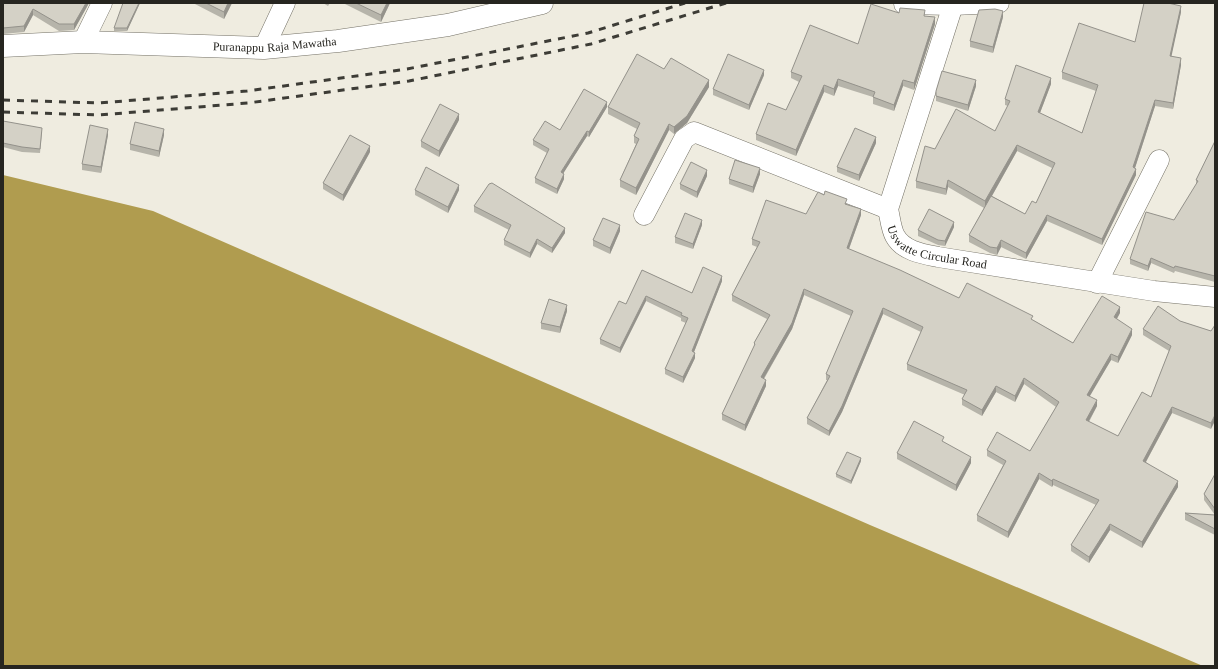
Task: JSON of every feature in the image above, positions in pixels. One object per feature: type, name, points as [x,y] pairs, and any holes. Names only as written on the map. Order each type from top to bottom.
[{"type":"street","points":[[83,42],[102,3]]},
{"type":"street","points":[[264,48],[285,3]]},
{"type":"street","name":"Puranappu Raja Mawatha","points":[[3,46],[83,42],[264,48],[338,41],[448,25],[542,3]]},
{"type":"street","points":[[904,4],[953,5],[999,3]]},
{"type":"street","name":"Uswatte Circular Road","points":[[953,5],[888,209],[895,236],[905,246],[920,254],[1097,282],[1215,297]]},
{"type":"street","points":[[644,215],[684,139],[694,132],[888,209]]},
{"type":"street","points":[[1097,282],[1159,160]]},
{"type":"shaded area","points":[[3,175],[153,211],[870,525],[1203,666],[3,666]]},
{"type":"building","points":[[3,3],[86,3],[74,24],[59,24],[33,9],[24,26],[3,28]]},
{"type":"building","points":[[123,3],[139,3],[127,28],[114,28]]},
{"type":"building","points":[[206,3],[228,3],[224,12]]},
{"type":"building","points":[[356,3],[387,3],[381,15]]},
{"type":"building","points":[[1144,3],[1168,3],[1181,6],[1170,56],[1181,58],[1173,103],[1155,100],[1133,167],[1136,169],[1102,239],[1047,215],[1026,253],[1001,240],[997,248],[990,247],[969,235],[991,196],[1025,214],[1032,201],[1036,203],[1055,163],[1017,145],[985,201],[948,180],[946,189],[916,181],[925,146],[935,149],[956,109],[995,131],[1010,101],[1005,99],[1016,65],[1051,78],[1038,112],[1082,133],[1098,85],[1062,72],[1079,23],[1135,42]]},
{"type":"building","points":[[871,4],[899,13],[900,8],[925,10],[924,16],[935,17],[914,83],[903,80],[894,105],[873,97],[875,92],[838,79],[834,89],[824,85],[796,150],[756,134],[768,103],[786,110],[802,76],[791,72],[810,25],[858,44]]},
{"type":"building","points":[[995,9],[1003,11],[993,47],[970,41],[979,10]]},
{"type":"building","points":[[637,54],[664,69],[671,58],[709,80],[687,116],[674,127],[669,124],[636,188],[620,180],[639,139],[634,136],[640,123],[608,107]]},
{"type":"building","points":[[728,54],[764,70],[749,105],[713,89]]},
{"type":"building","points":[[942,71],[976,80],[968,105],[936,96]]},
{"type":"building","points":[[584,89],[607,102],[589,132],[587,131],[561,172],[564,174],[557,189],[535,178],[549,149],[533,140],[545,121],[560,130]]},
{"type":"building","points":[[440,104],[459,114],[439,151],[421,141]]},
{"type":"building","points":[[3,121],[42,128],[40,149],[3,143]]},
{"type":"building","points":[[135,122],[164,129],[159,151],[130,144]]},
{"type":"building","points":[[90,125],[108,129],[101,167],[82,164]]},
{"type":"building","points":[[855,128],[876,137],[859,175],[837,167]]},
{"type":"building","points":[[350,135],[370,146],[343,195],[323,183]]},
{"type":"building","points":[[1215,141],[1215,276],[1175,266],[1174,268],[1151,258],[1148,266],[1130,259],[1146,212],[1174,220],[1198,181],[1196,180]]},
{"type":"building","points":[[735,160],[760,168],[753,187],[729,179]]},
{"type":"building","points":[[691,162],[707,170],[697,192],[680,184]]},
{"type":"building","points":[[426,167],[459,185],[448,207],[415,190]]},
{"type":"building","points":[[492,183],[565,228],[552,248],[537,239],[530,253],[504,240],[511,225],[474,206],[489,184]]},
{"type":"building","points":[[825,191],[847,199],[845,204],[861,209],[847,248],[900,270],[959,298],[967,283],[1033,316],[1031,319],[1073,343],[1102,296],[1120,307],[1114,317],[1132,329],[1118,357],[1111,354],[1087,395],[1097,400],[1086,420],[1118,436],[1142,392],[1151,397],[1171,346],[1143,329],[1158,306],[1180,321],[1211,331],[1215,325],[1215,415],[1211,423],[1172,407],[1143,461],[1178,481],[1142,542],[1110,524],[1089,557],[1071,545],[1099,500],[1053,479],[1052,481],[1039,473],[1008,532],[977,515],[1006,461],[987,450],[997,432],[1030,451],[1059,402],[1024,378],[1015,396],[996,386],[982,410],[962,399],[967,390],[907,364],[923,327],[883,308],[842,406],[829,431],[807,418],[830,376],[826,374],[853,311],[804,289],[792,323],[761,377],[766,380],[745,425],[722,414],[755,344],[754,343],[770,315],[732,295],[760,242],[752,239],[766,200],[806,214],[818,192],[824,195]]},
{"type":"building","points":[[929,209],[954,222],[945,241],[938,240],[918,230]]},
{"type":"building","points":[[685,213],[702,220],[693,244],[675,237]]},
{"type":"building","points":[[603,218],[620,225],[610,248],[593,240]]},
{"type":"building","points":[[703,267],[722,276],[692,351],[695,353],[683,377],[665,369],[688,318],[681,315],[682,313],[646,296],[620,348],[600,339],[619,301],[626,304],[642,270],[692,293]]},
{"type":"building","points":[[549,299],[567,305],[560,327],[541,323]]},
{"type":"building","points":[[914,421],[944,437],[942,441],[971,457],[956,485],[897,453]]},
{"type":"building","points":[[847,452],[861,458],[851,481],[836,474]]},
{"type":"building","points":[[1215,474],[1215,509],[1204,494]]},
{"type":"building","points":[[1185,513],[1215,515],[1215,529]]},
{"type":"railway","points":[[3,100],[99,103],[247,91],[407,69],[588,33],[685,3]]},
{"type":"railway","points":[[3,112],[99,115],[248,103],[409,81],[591,44],[726,3]]}]
